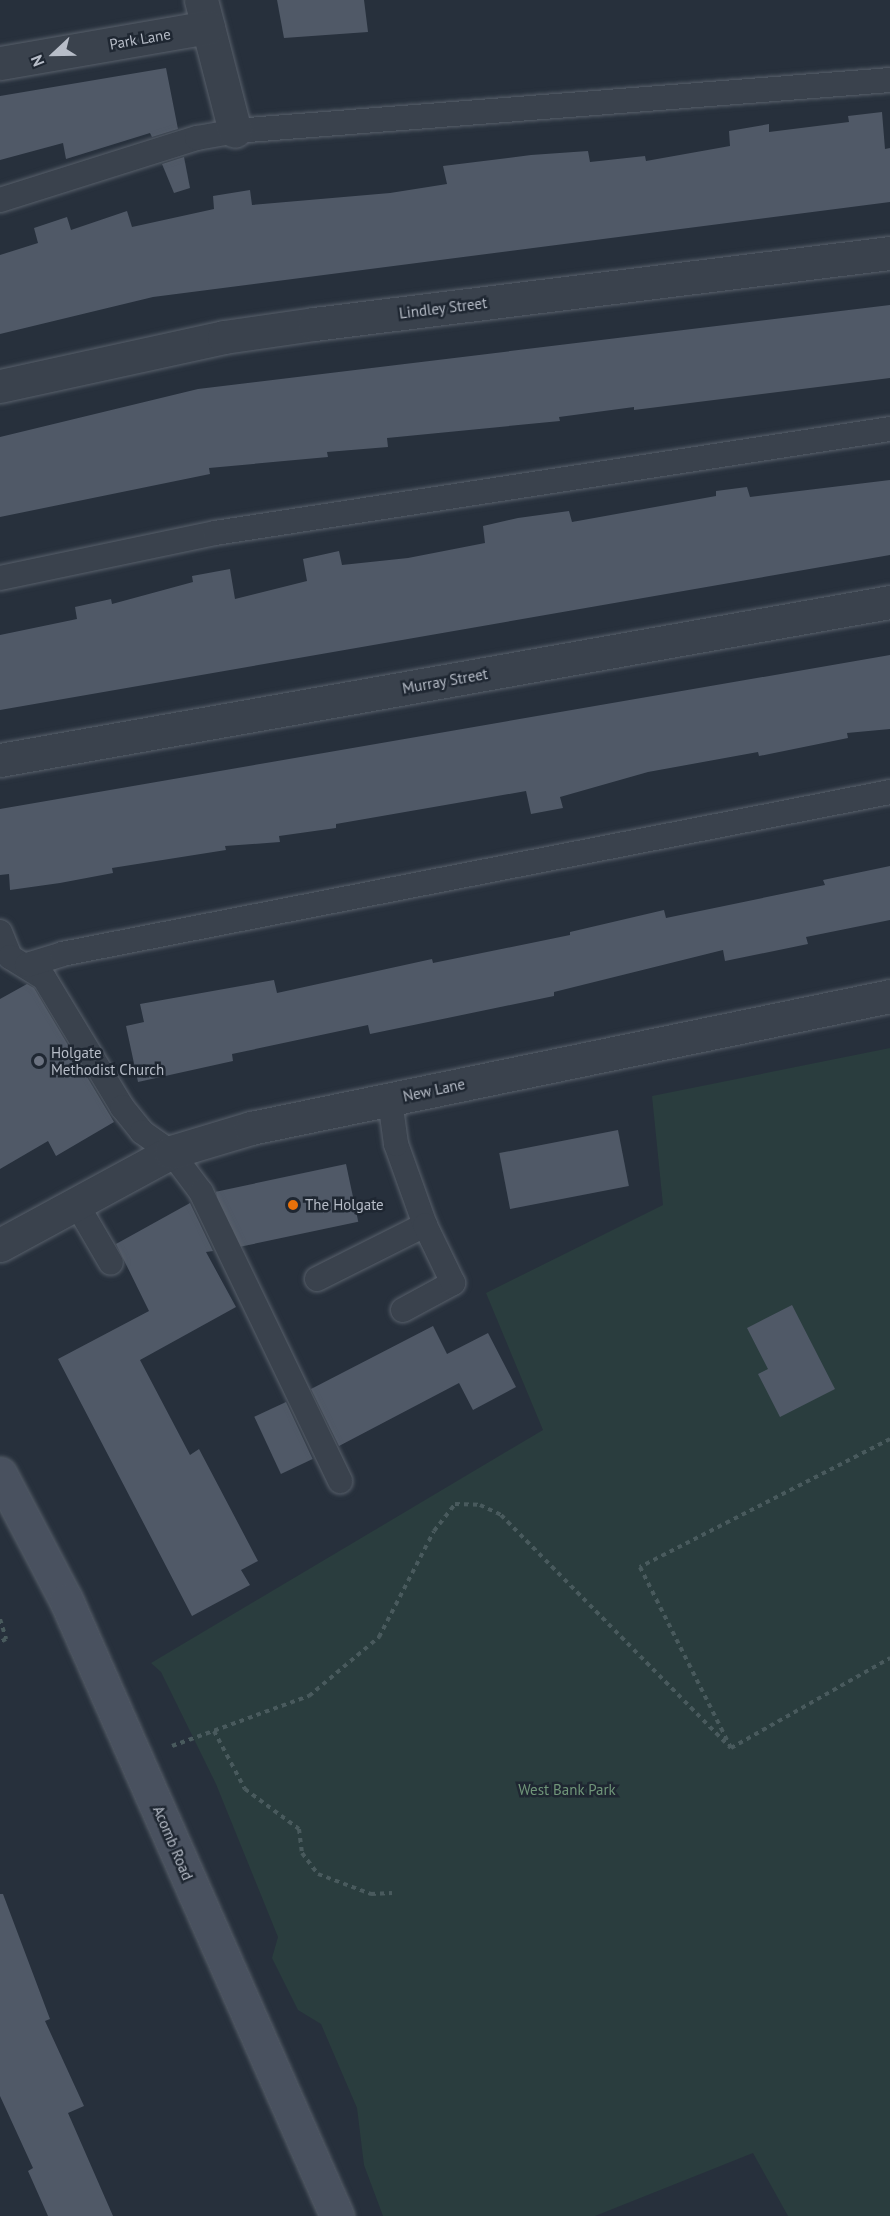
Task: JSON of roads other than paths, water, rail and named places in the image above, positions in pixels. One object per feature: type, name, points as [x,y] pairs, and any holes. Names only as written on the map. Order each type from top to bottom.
[{"type":"main road","name":"Acomb Road","points":[[0,1474],[66,1600],[137,1758],[232,1983],[338,2216]]},
{"type":"street","name":"Park Lane","points":[[0,63],[205,14]]},
{"type":"street","points":[[205,14],[235,131]]},
{"type":"street","name":"Lindley Street","points":[[0,386],[280,329],[890,253]]},
{"type":"street","name":"Murray Street","points":[[0,760],[890,602]]},
{"type":"street","name":"New Lane","points":[[0,1245],[171,1152],[250,1128],[890,996]]},
{"type":"lane","points":[[0,200],[197,138],[235,131],[890,80]]},
{"type":"lane","points":[[0,578],[215,533],[890,429]]},
{"type":"lane","points":[[27,965],[62,954],[890,792]]},
{"type":"lane","points":[[0,932],[10,957],[27,965],[44,978],[122,1107],[142,1132],[171,1152],[201,1192],[340,1481]]},
{"type":"lane","points":[[390,1100],[396,1144],[425,1225],[453,1283],[403,1310]]},
{"type":"lane","points":[[76,1203],[111,1263]]},
{"type":"lane","points":[[317,1279],[425,1225]]},
{"type":"place","name":"Holgate Methodist Church","points":[[39,1061]]},
{"type":"place","name":"The Holgate","points":[[293,1205]]},
{"type":"park label","name":"West Bank Park","points":[[567,1790]]}]
